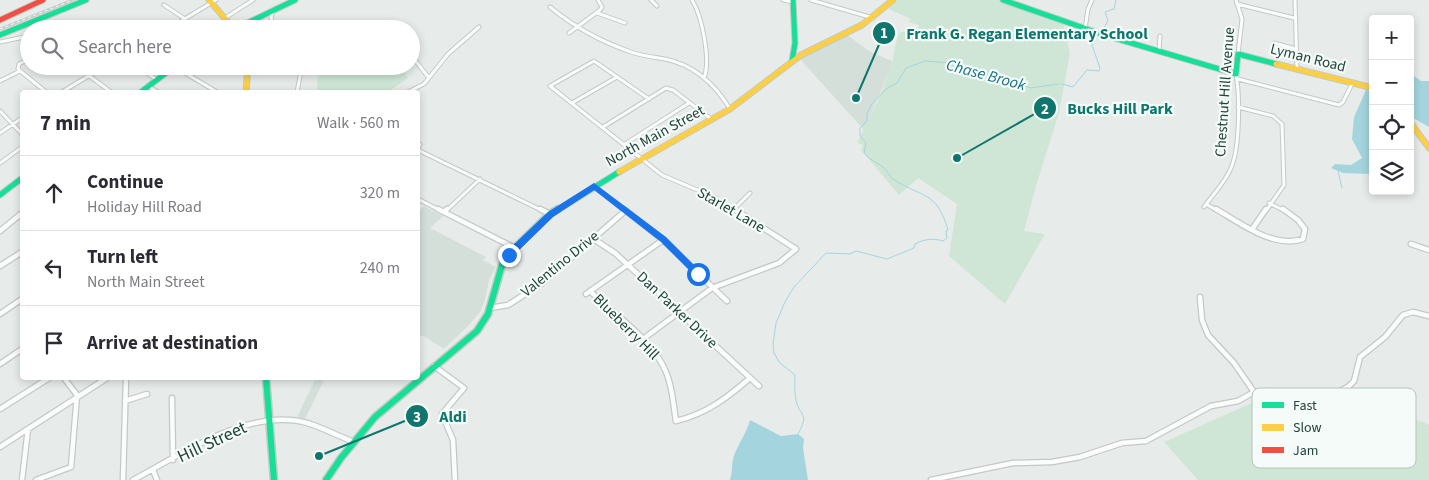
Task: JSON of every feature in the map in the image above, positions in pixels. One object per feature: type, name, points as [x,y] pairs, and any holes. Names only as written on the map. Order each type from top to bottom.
[{"type":"main road","points":[[0,20],[43,0]]},
{"type":"main road","points":[[37,20],[86,0]]},
{"type":"main road","points":[[254,20],[295,0]]},
{"type":"main road","name":"North Main Street","points":[[420,378],[477,331],[490,308],[502,265],[515,248],[550,214],[640,159],[730,109],[801,54],[873,18],[893,0]]},
{"type":"main road","points":[[1003,0],[1085,29],[1159,50],[1237,77]]},
{"type":"main road","points":[[212,1],[225,18]]},
{"type":"main road","points":[[792,61],[795,43],[793,1]]},
{"type":"main road","points":[[0,35],[20,27]]},
{"type":"main road","name":"Lyman Road","points":[[1238,54],[1369,87]]},
{"type":"main road","name":"Chestnut Hill Avenue","points":[[1237,77],[1238,54]]},
{"type":"main road","points":[[144,90],[163,75]]},
{"type":"main road","points":[[246,90],[247,75]]},
{"type":"main road","points":[[1414,127],[1429,148]]},
{"type":"main road","points":[[0,195],[20,180]]},
{"type":"main road","points":[[266,380],[274,480]]},
{"type":"main road","name":"North Main Street","points":[[326,480],[352,441],[376,416],[418,380]]},
{"type":"street","points":[[225,18],[253,0]]},
{"type":"street","points":[[569,33],[602,8],[598,0]]},
{"type":"street","points":[[651,0],[657,6]]},
{"type":"street","points":[[692,0],[698,11],[708,58],[704,78]]},
{"type":"street","points":[[783,0],[793,1]]},
{"type":"street","points":[[811,0],[873,18]]},
{"type":"street","points":[[1085,29],[1088,9],[1092,0]]},
{"type":"street","points":[[1295,0],[1294,18],[1297,68]]},
{"type":"street","points":[[164,5],[185,19],[212,1]]},
{"type":"street","points":[[1237,2],[1294,18]]},
{"type":"street","name":"Chestnut Hill Avenue","points":[[1237,2],[1242,24],[1238,54]]},
{"type":"street","points":[[550,7],[562,18],[624,50],[676,62],[704,78],[721,93],[730,109]]},
{"type":"street","points":[[272,20],[273,11]]},
{"type":"street","points":[[597,13],[625,23]]},
{"type":"street","points":[[412,90],[424,84],[451,50],[479,27]]},
{"type":"street","points":[[1159,50],[1160,36]]},
{"type":"street","points":[[0,42],[20,38]]},
{"type":"street","points":[[1274,43],[1296,49]]},
{"type":"street","points":[[640,159],[625,144],[550,86],[594,61],[649,99]]},
{"type":"street","points":[[0,81],[20,71],[17,65],[20,63]]},
{"type":"street","points":[[420,66],[429,78]]},
{"type":"street","points":[[25,75],[44,90]]},
{"type":"street","points":[[150,75],[157,80]]},
{"type":"street","points":[[190,75],[214,90]]},
{"type":"street","points":[[297,90],[300,75]]},
{"type":"street","points":[[65,90],[88,76],[108,90]]},
{"type":"street","points":[[572,103],[617,77]]},
{"type":"street","points":[[1237,77],[1339,104],[1343,102],[1353,82]]},
{"type":"street","name":"Chestnut Hill Avenue","points":[[1237,77],[1238,107],[1232,168],[1205,206],[1253,228]]},
{"type":"street","points":[[149,86],[155,90]]},
{"type":"street","points":[[603,127],[666,88],[674,90],[712,119]]},
{"type":"street","points":[[625,144],[689,102]]},
{"type":"street","points":[[1238,107],[1272,116],[1282,124],[1284,185],[1269,203],[1253,228],[1283,242],[1298,242],[1303,239],[1305,229],[1302,223],[1284,210],[1269,203]]},
{"type":"street","points":[[0,111],[20,132]]},
{"type":"street","points":[[0,133],[20,119]]},
{"type":"street","points":[[0,164],[20,149]]},
{"type":"street","points":[[420,151],[550,214]]},
{"type":"street","name":"Starlet Lane","points":[[640,159],[662,175],[716,198],[796,250],[779,263],[712,288]]},
{"type":"street","points":[[444,212],[480,179]]},
{"type":"street","points":[[594,186],[664,240],[727,301]]},
{"type":"street","points":[[734,209],[750,193]]},
{"type":"street","points":[[420,200],[515,248]]},
{"type":"street","name":"Valentino Drive","points":[[490,308],[508,305],[534,288],[625,210]]},
{"type":"street","points":[[0,231],[20,215]]},
{"type":"street","name":"Dan Parker Drive","points":[[592,238],[628,264],[759,386]]},
{"type":"street","points":[[628,264],[664,240]]},
{"type":"street","points":[[1411,244],[1429,250]]},
{"type":"street","points":[[0,266],[20,253]]},
{"type":"street","name":"Blueberry Hill","points":[[628,264],[588,293],[657,354],[671,386],[676,421],[689,419],[707,412],[750,378]]},
{"type":"street","points":[[642,340],[712,288]]},
{"type":"street","points":[[1200,297],[1200,316],[1203,328],[1234,364],[1252,389]]},
{"type":"street","points":[[0,314],[20,300]]},
{"type":"street","points":[[1346,388],[1354,381],[1360,358],[1385,337],[1403,315],[1413,312],[1429,316]]},
{"type":"street","points":[[0,364],[20,351]]},
{"type":"street","points":[[434,366],[464,389],[444,409],[442,414],[453,440],[455,480]]},
{"type":"street","points":[[0,409],[46,380]]},
{"type":"street","points":[[36,480],[71,467],[78,395],[66,380]]},
{"type":"street","points":[[0,447],[104,380]]},
{"type":"street","points":[[123,480],[126,380]]},
{"type":"street","points":[[931,480],[1013,463],[1052,462],[1080,457],[1122,442],[1146,441],[1211,406],[1238,401],[1252,393]]},
{"type":"street","points":[[125,401],[147,394]]},
{"type":"street","points":[[172,398],[173,460]]},
{"type":"street","name":"Hill Street","points":[[133,480],[237,428],[270,420],[298,421],[352,441]]},
{"type":"street","points":[[22,480],[28,429]]},
{"type":"street","points":[[153,470],[157,480]]},
{"type":"shaded area","points":[[847,35],[869,51],[892,61],[864,130],[800,59]]},
{"type":"shaded area","points":[[424,206],[443,216],[430,228],[486,257],[483,260],[496,267],[489,280],[485,300],[480,312],[444,349],[422,335],[420,338],[420,210]]},
{"type":"shaded area","points":[[315,380],[324,380],[305,419],[297,417]]},
{"type":"green space","points":[[898,0],[999,0],[1063,24],[1070,53],[1059,113],[1024,231],[1045,234],[1005,304],[949,256],[957,204],[918,178],[899,195],[861,150],[863,145],[857,143],[883,88],[892,64],[900,32],[917,31],[919,25],[908,22],[911,19],[888,9]]},
{"type":"green space","points":[[318,75],[406,75],[408,78],[391,90],[317,90]]},
{"type":"green space","points":[[1252,403],[1252,468],[1416,468],[1416,420],[1418,420],[1429,425],[1429,480],[1198,480],[1164,442]]},
{"type":"water","points":[[1414,76],[1421,81],[1429,81],[1429,127],[1414,118]]},
{"type":"water","points":[[1366,90],[1369,90],[1369,174],[1343,173],[1331,168],[1335,164],[1351,165],[1362,158],[1352,139],[1354,117]]},
{"type":"water","points":[[750,420],[781,436],[798,434],[804,439],[803,448],[808,480],[730,480],[734,456]]},
{"type":"waterway","name":"Chase Brook","points":[[1102,31],[1108,21],[1105,12],[1114,9],[1116,0]]},
{"type":"waterway","name":"Chase Brook","points":[[1062,84],[1073,87],[1087,70],[1099,71],[1100,68],[1092,45],[1096,35]]},
{"type":"waterway","name":"Chase Brook","points":[[798,434],[804,418],[795,397],[795,375],[779,362],[774,353],[773,344],[776,323],[794,287],[826,253],[850,254],[856,251],[887,259],[914,248],[915,244],[922,241],[932,239],[943,241],[947,238],[946,231],[948,230],[939,208],[927,197],[893,179],[884,168],[864,153],[866,143],[860,136],[860,128],[867,121],[867,113],[871,105],[886,89],[897,83],[906,68],[925,61],[951,63],[1031,88],[1059,84]]},
{"type":"waterway","points":[[1338,171],[1342,188]]},
{"type":"railway","points":[[23,20],[73,0]]},
{"type":"railway","points":[[0,29],[20,21]]},
{"type":"traffic: fast","points":[[37,20],[86,0]]},
{"type":"traffic: fast","points":[[254,20],[295,0]]},
{"type":"traffic: fast","points":[[792,61],[795,43],[793,0]]},
{"type":"traffic: fast","points":[[1003,0],[1104,35],[1236,74],[1238,54],[1276,64]]},
{"type":"traffic: fast","points":[[0,35],[20,27]]},
{"type":"traffic: fast","points":[[144,90],[163,75]]},
{"type":"traffic: fast","points":[[420,378],[477,331],[488,314],[502,265],[515,248],[550,214],[619,172]]},
{"type":"traffic: fast","points":[[0,195],[20,180]]},
{"type":"traffic: fast","points":[[266,380],[274,480]]},
{"type":"traffic: fast","points":[[326,480],[341,458],[375,417],[417,380]]},
{"type":"traffic: slow","points":[[209,0],[226,20]]},
{"type":"traffic: slow","points":[[619,172],[730,109],[801,55],[862,25],[893,0]]},
{"type":"traffic: slow","points":[[1276,64],[1369,87]]},
{"type":"traffic: slow","points":[[246,90],[247,75]]},
{"type":"traffic: slow","points":[[1414,127],[1429,148]]},
{"type":"traffic: jam","points":[[0,20],[43,0]]},
{"type":"place","name":"Frank G. Regan Elementary School","points":[[856,98]]},
{"type":"place","name":"Bucks Hill Park","points":[[957,158]]},
{"type":"place","name":"Aldi","points":[[319,456]]},
{"type":"route","points":[[509,255],[550,214],[594,186],[664,240],[698,274]]}]
